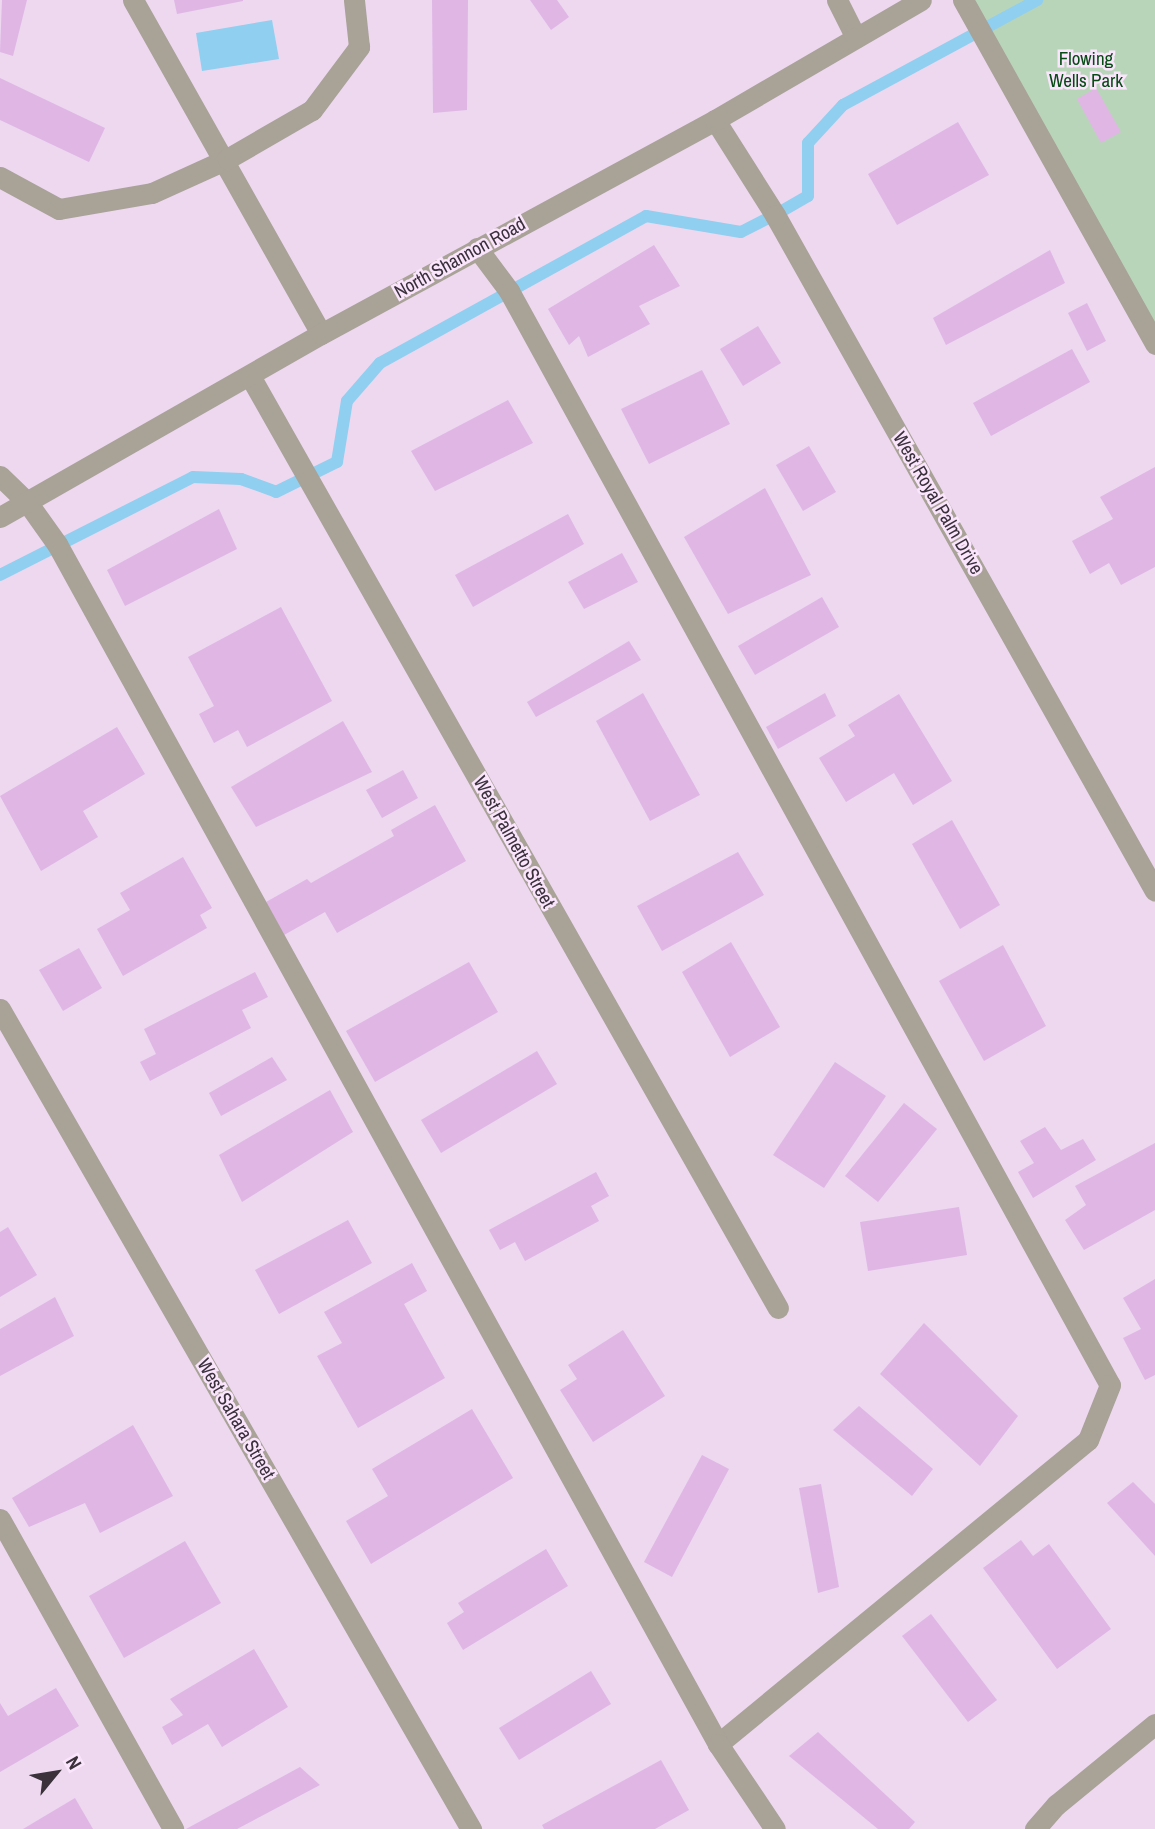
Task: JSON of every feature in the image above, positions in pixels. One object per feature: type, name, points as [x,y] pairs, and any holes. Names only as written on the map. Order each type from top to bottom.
[{"type":"street","points":[[133,0],[227,159],[321,334]]},
{"type":"street","points":[[0,177],[59,209],[152,192],[227,159],[312,110],[359,47],[354,0]]},
{"type":"street","points":[[837,0],[856,38]]},
{"type":"street","name":"North Shannon Road","points":[[0,517],[321,334],[715,120],[856,38],[900,5],[921,0]]},
{"type":"street","points":[[963,0],[1155,344]]},
{"type":"street","name":"West Royal Palm Drive","points":[[715,120],[775,215],[1155,891]]},
{"type":"street","points":[[477,248],[509,291],[1110,1385],[1088,1440],[718,1744]]},
{"type":"street","name":"West Palmetto Street","points":[[250,376],[778,1308]]},
{"type":"street","points":[[0,476],[27,502],[64,556],[718,1744],[775,1829]]},
{"type":"street","name":"West Sahara Street","points":[[0,1009],[471,1829]]},
{"type":"street","points":[[0,1519],[173,1829]]},
{"type":"street","points":[[1035,1829],[1056,1805],[1155,1724]]},
{"type":"green space","name":"Flowing Wells Park","points":[[976,0],[1155,0],[1155,331],[970,3]]},
{"type":"water","points":[[272,20],[279,59],[202,71],[196,33]]},
{"type":"building","points":[[2,0],[27,0],[13,56],[0,52]]},
{"type":"building","points":[[174,0],[243,0],[243,1],[177,14]]},
{"type":"building","points":[[432,0],[468,0],[467,110],[433,113]]},
{"type":"building","points":[[530,0],[557,0],[569,17],[551,30]]},
{"type":"building","points":[[0,78],[105,128],[89,162],[0,120]]},
{"type":"building","points":[[1096,88],[1121,132],[1101,143],[1077,99]]},
{"type":"building","points":[[958,122],[989,175],[897,225],[868,174]]},
{"type":"building","points":[[654,245],[680,286],[639,306],[650,324],[588,357],[579,336],[569,345],[548,309]]},
{"type":"building","points":[[1050,250],[1065,283],[946,345],[933,318]]},
{"type":"building","points":[[1087,303],[1106,341],[1087,351],[1068,313]]},
{"type":"building","points":[[758,326],[781,363],[743,386],[720,349]]},
{"type":"building","points":[[1072,349],[1090,382],[991,436],[973,403]]},
{"type":"building","points":[[702,370],[730,424],[649,464],[621,409]]},
{"type":"building","points":[[508,400],[533,443],[435,491],[411,451]]},
{"type":"building","points":[[809,446],[836,492],[803,511],[776,465]]},
{"type":"building","points":[[1155,467],[1155,567],[1121,585],[1109,563],[1090,574],[1072,541],[1113,519],[1100,497]]},
{"type":"building","points":[[765,488],[811,575],[728,614],[684,537]]},
{"type":"building","points":[[219,509],[237,549],[125,606],[107,570]]},
{"type":"building","points":[[568,514],[584,544],[473,607],[455,575]]},
{"type":"building","points":[[622,553],[638,582],[584,609],[568,582]]},
{"type":"building","points":[[822,597],[839,627],[755,675],[738,646]]},
{"type":"building","points":[[281,607],[332,701],[247,747],[238,730],[214,743],[199,714],[214,706],[188,657]]},
{"type":"building","points":[[629,641],[641,660],[536,717],[527,702]]},
{"type":"building","points":[[643,693],[700,795],[650,821],[596,721]]},
{"type":"building","points":[[825,693],[836,716],[778,749],[766,727]]},
{"type":"building","points":[[899,694],[952,781],[913,805],[894,773],[846,802],[819,758],[855,736],[848,725]]},
{"type":"building","points":[[343,721],[372,772],[256,827],[231,787]]},
{"type":"building","points":[[117,727],[145,774],[83,811],[98,837],[41,871],[0,796]]},
{"type":"building","points":[[403,770],[418,798],[382,818],[366,790]]},
{"type":"building","points":[[435,805],[466,861],[337,933],[325,912],[284,935],[266,902],[307,879],[311,883],[394,836],[391,830]]},
{"type":"building","points":[[952,820],[1000,905],[960,929],[912,844]]},
{"type":"building","points":[[738,852],[764,895],[662,951],[637,906]]},
{"type":"building","points":[[183,857],[212,908],[200,915],[207,928],[123,976],[97,929],[130,910],[120,893]]},
{"type":"building","points":[[731,942],[780,1027],[730,1057],[682,972]]},
{"type":"building","points":[[1003,945],[1046,1026],[984,1061],[939,981]]},
{"type":"building","points":[[79,948],[102,988],[63,1011],[39,970]]},
{"type":"building","points":[[469,962],[498,1012],[375,1082],[346,1031]]},
{"type":"building","points":[[255,972],[268,997],[242,1010],[251,1028],[150,1081],[140,1062],[156,1054],[144,1029]]},
{"type":"building","points":[[537,1051],[557,1084],[441,1153],[421,1120]]},
{"type":"building","points":[[272,1057],[287,1080],[221,1116],[209,1093]]},
{"type":"building","points":[[835,1062],[886,1096],[824,1188],[773,1155]]},
{"type":"building","points":[[330,1090],[353,1132],[242,1202],[219,1155]]},
{"type":"building","points":[[904,1103],[937,1129],[878,1202],[845,1176]]},
{"type":"building","points":[[1045,1127],[1061,1150],[1083,1139],[1096,1160],[1033,1198],[1018,1172],[1034,1163],[1020,1141]]},
{"type":"building","points":[[1155,1143],[1155,1210],[1084,1250],[1065,1220],[1086,1205],[1075,1186]]},
{"type":"building","points":[[596,1172],[609,1196],[591,1206],[599,1221],[525,1261],[515,1242],[500,1250],[489,1230]]},
{"type":"building","points":[[959,1207],[967,1255],[868,1271],[860,1222]]},
{"type":"building","points":[[348,1220],[372,1263],[279,1314],[255,1270]]},
{"type":"building","points":[[8,1227],[37,1275],[0,1297],[0,1232]]},
{"type":"building","points":[[412,1263],[427,1291],[404,1304],[445,1378],[358,1428],[317,1356],[342,1343],[324,1312]]},
{"type":"building","points":[[1155,1279],[1155,1375],[1145,1380],[1123,1338],[1141,1329],[1123,1298]]},
{"type":"building","points":[[55,1297],[74,1336],[0,1376],[0,1329]]},
{"type":"building","points":[[924,1323],[1018,1416],[980,1466],[880,1374]]},
{"type":"building","points":[[623,1330],[665,1396],[593,1442],[560,1390],[577,1379],[568,1365]]},
{"type":"building","points":[[859,1406],[933,1469],[912,1496],[833,1430]]},
{"type":"building","points":[[472,1409],[513,1478],[371,1564],[346,1521],[388,1496],[372,1469]]},
{"type":"building","points":[[133,1425],[173,1496],[100,1533],[85,1503],[29,1527],[12,1498]]},
{"type":"building","points":[[702,1455],[729,1469],[672,1577],[644,1562]]},
{"type":"building","points":[[1133,1482],[1155,1504],[1155,1556],[1107,1503]]},
{"type":"building","points":[[821,1484],[839,1587],[818,1593],[799,1488]]},
{"type":"building","points":[[1021,1540],[1033,1556],[1049,1544],[1111,1629],[1057,1669],[983,1568]]},
{"type":"building","points":[[185,1541],[221,1603],[124,1658],[89,1596]]},
{"type":"building","points":[[546,1549],[568,1586],[463,1650],[447,1623],[464,1612],[458,1603]]},
{"type":"building","points":[[931,1614],[997,1700],[968,1722],[902,1636]]},
{"type":"building","points":[[254,1649],[288,1707],[222,1747],[208,1724],[172,1745],[162,1727],[183,1715],[170,1699]]},
{"type":"building","points":[[591,1671],[611,1704],[519,1760],[499,1728]]},
{"type":"building","points":[[56,1688],[79,1726],[0,1772],[0,1703],[8,1716]]},
{"type":"building","points":[[818,1732],[915,1822],[909,1829],[878,1829],[789,1756]]},
{"type":"building","points":[[661,1760],[689,1810],[655,1829],[544,1829],[542,1825]]},
{"type":"building","points":[[300,1767],[320,1785],[237,1829],[186,1829]]},
{"type":"building","points":[[75,1798],[93,1829],[23,1829]]},
{"type":"waterway","points":[[0,575],[193,477],[241,479],[276,492],[337,462],[347,401],[380,363],[646,216],[741,232],[775,215],[808,196],[808,143],[843,105],[1037,0]]}]
